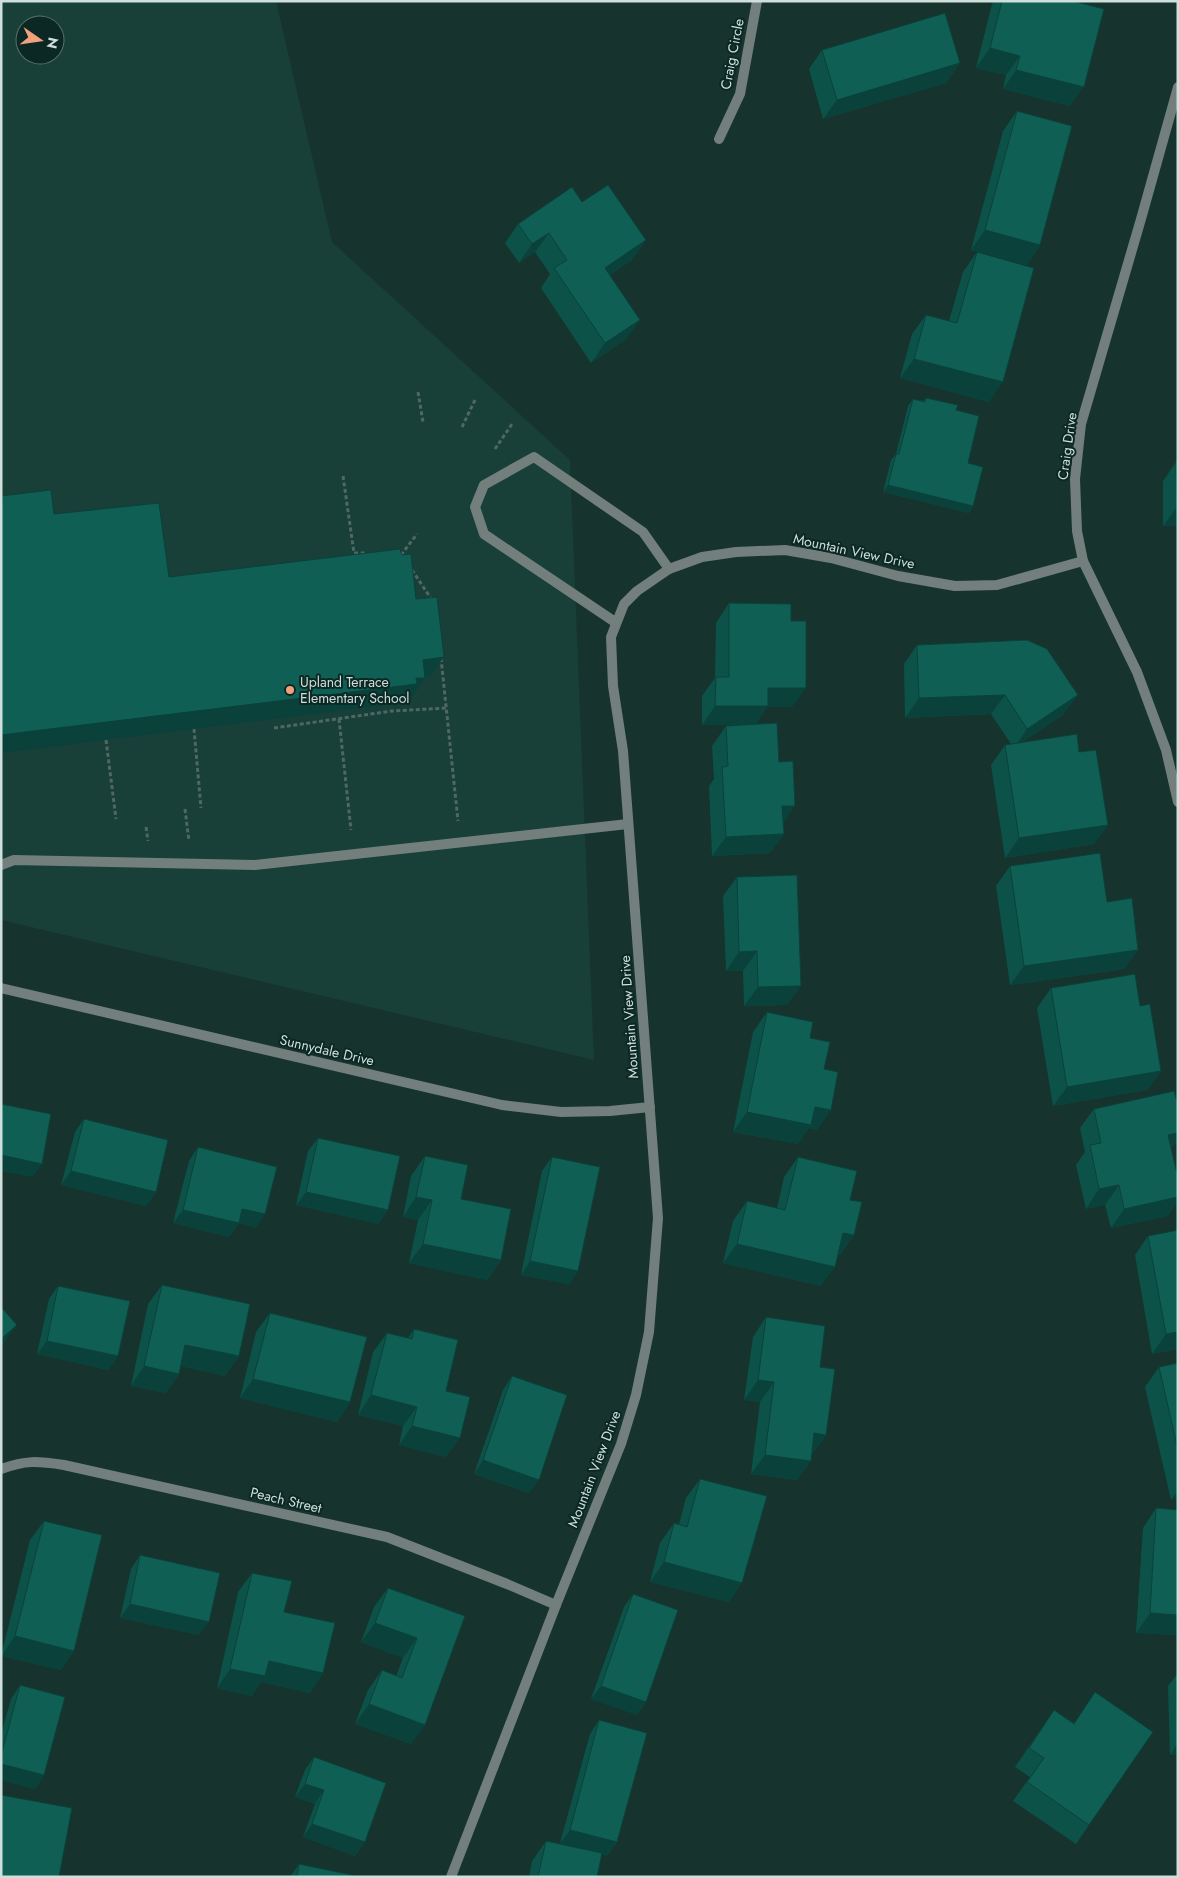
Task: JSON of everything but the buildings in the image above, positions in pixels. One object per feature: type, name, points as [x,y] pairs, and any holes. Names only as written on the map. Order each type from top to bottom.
[{"type":"street","name":"Craig Circle","points":[[720,139],[740,94],[757,1]]},
{"type":"street","name":"Craig Drive","points":[[1178,87],[1081,424],[1074,479],[1077,531],[1083,561],[1137,672],[1166,750],[1178,802]]},
{"type":"street","points":[[615,622],[484,534],[476,508],[484,485],[534,457],[643,532],[669,569]]},
{"type":"street","name":"Mountain View Drive","points":[[451,1877],[556,1605],[621,1444],[636,1395],[649,1332],[658,1218],[623,751],[613,686],[611,637],[615,622],[624,604],[637,591],[669,569],[702,557],[736,552],[785,550],[830,558],[898,576],[956,586],[997,585],[1083,561]]},
{"type":"street","points":[[1,865],[14,860],[255,865],[628,824]]},
{"type":"street","name":"Sunnydale Drive","points":[[1,988],[502,1105],[560,1112],[610,1111],[650,1107]]},
{"type":"street","name":"Peach Street","points":[[1,1469],[22,1462],[44,1462],[64,1465],[386,1537],[556,1605]]},
{"type":"path","points":[[418,392],[423,422]]},
{"type":"path","points":[[462,427],[474,400]]},
{"type":"path","points":[[495,449],[512,424]]},
{"type":"path","points":[[343,476],[354,553],[373,554]]},
{"type":"path","points":[[401,555],[417,534]]},
{"type":"path","points":[[392,554],[401,555],[406,562]]},
{"type":"path","points":[[411,570],[435,606]]},
{"type":"path","points":[[440,652],[460,842]]},
{"type":"path","points":[[274,728],[392,711],[447,708]]},
{"type":"path","points":[[339,719],[353,854]]},
{"type":"path","points":[[194,729],[201,808]]},
{"type":"path","points":[[106,740],[116,819]]},
{"type":"path","points":[[185,810],[191,864]]},
{"type":"shaded area","name":"Upland Terrace Elementary School","points":[[1,1],[276,1],[332,242],[570,460],[594,1060],[1,920]]},
{"type":"place","name":"Upland Terrace Elementary School","points":[[290,690]]}]
